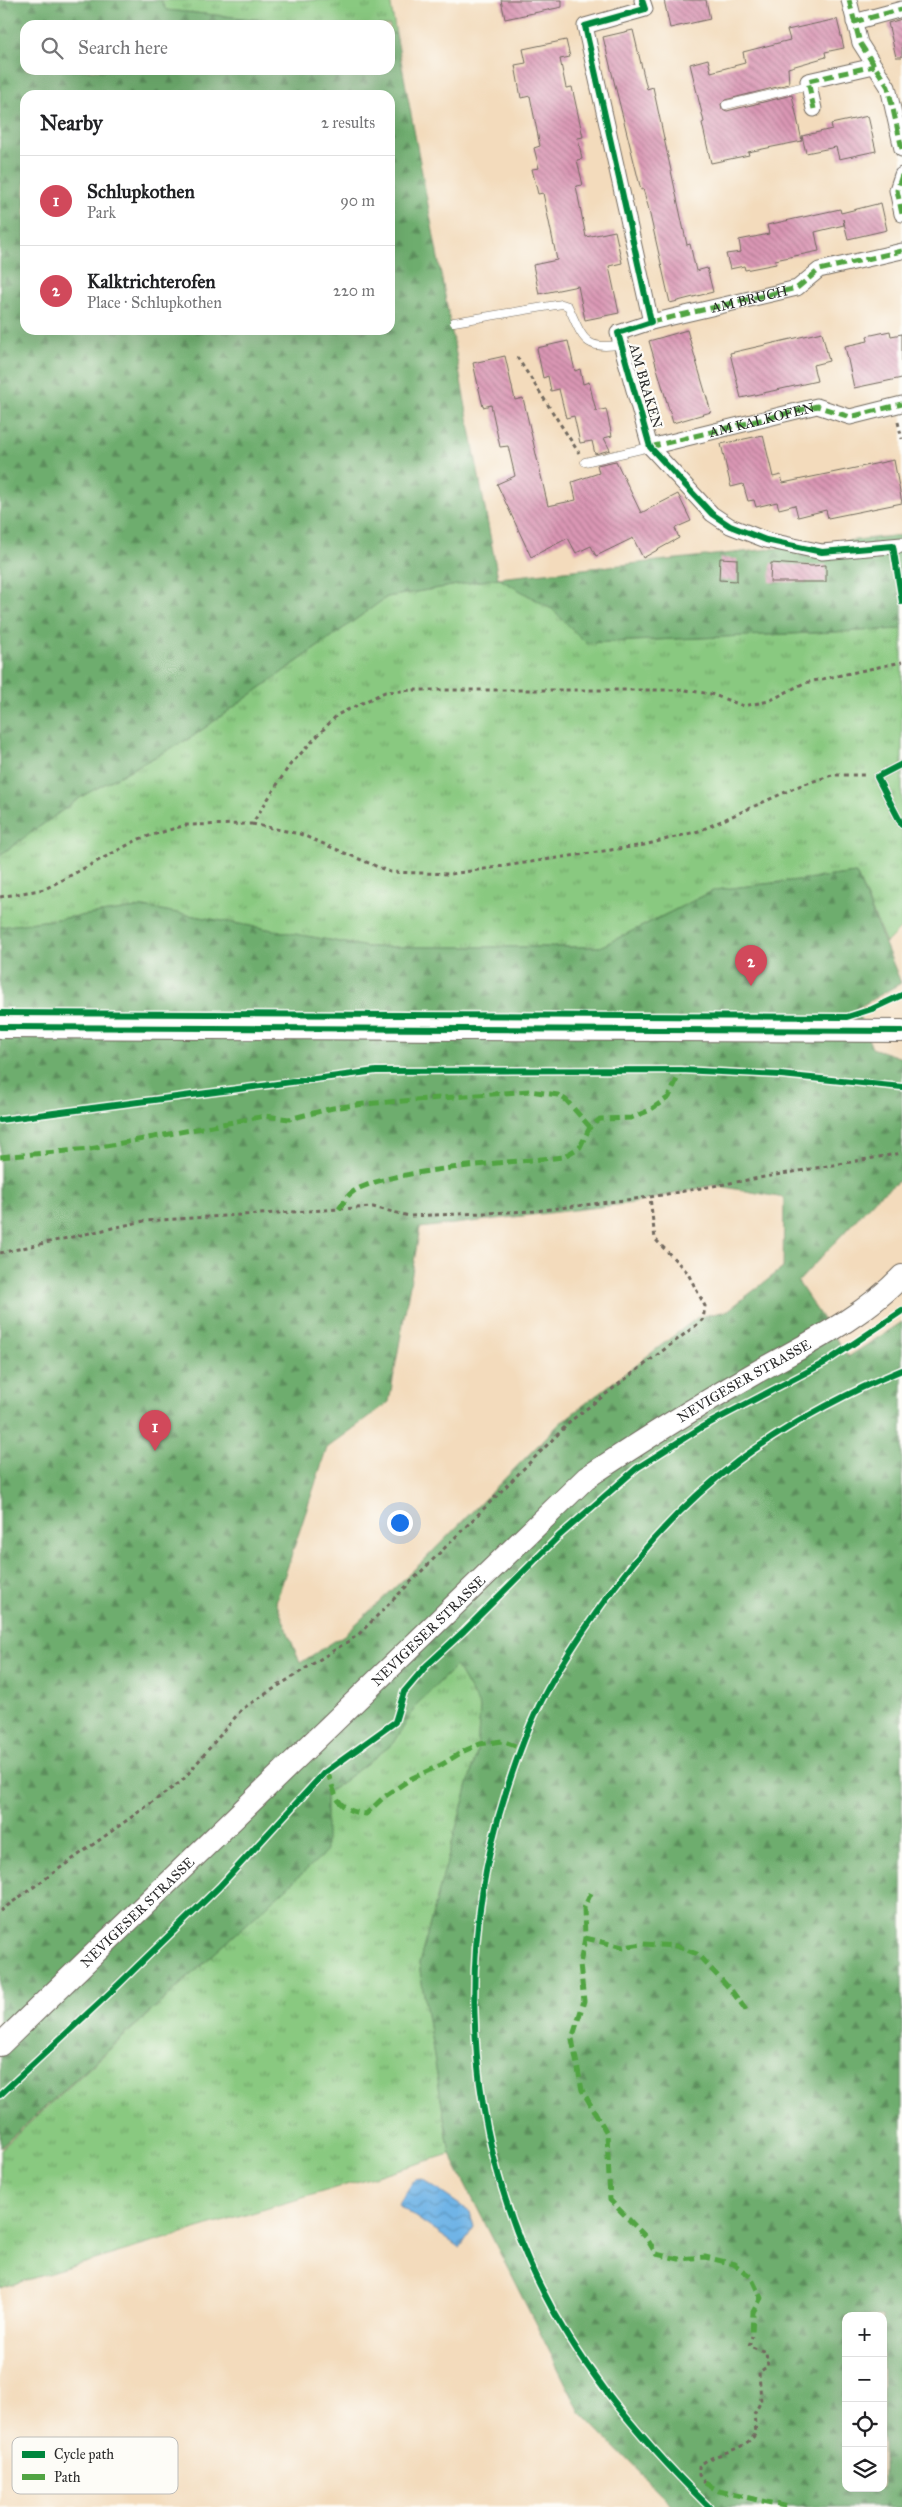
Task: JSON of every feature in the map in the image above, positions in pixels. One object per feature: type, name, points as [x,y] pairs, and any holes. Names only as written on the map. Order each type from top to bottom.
[{"type":"main road","points":[[837,1030],[902,1015]]},
{"type":"main road","points":[[0,1027],[902,1031]]},
{"type":"main road","name":"NEVIGESER STRASSE","points":[[0,2045],[586,1478],[676,1418],[847,1320],[889,1289],[902,1276]]},
{"type":"street","points":[[642,0],[645,9],[585,26],[651,322]]},
{"type":"street","points":[[849,0],[860,43],[888,87],[902,148]]},
{"type":"street","points":[[854,22],[902,8]]},
{"type":"street","points":[[814,109],[808,81],[874,66]]},
{"type":"street","points":[[902,175],[897,190],[902,214]]},
{"type":"street","name":"AM BRUCH","points":[[651,322],[797,288],[819,270],[902,251]]},
{"type":"street","name":"AM BRAKEN","points":[[651,322],[618,333],[650,447],[712,514],[730,526],[766,540],[822,552],[897,546]]},
{"type":"street","name":"AM KALKOFEN","points":[[650,447],[817,406],[850,417],[902,404]]},
{"type":"lane","points":[[726,105],[809,85]]},
{"type":"lane","points":[[454,322],[562,304],[568,306],[586,340],[593,346],[603,348],[622,344]]},
{"type":"lane","points":[[585,462],[650,447]]},
{"type":"lane","points":[[902,764],[877,777],[902,825]]},
{"type":"path","points":[[517,357],[585,462]]},
{"type":"path","points":[[897,546],[902,602]]},
{"type":"path","points":[[252,824],[289,766],[337,715],[384,692],[415,690],[685,690],[711,694],[744,706],[769,701],[804,683],[902,662]]},
{"type":"path","points":[[0,897],[45,889],[139,839],[186,825],[252,824],[300,834],[390,872],[451,874],[644,845],[699,830],[799,786],[832,775],[877,777]]},
{"type":"path","points":[[0,1252],[144,1221],[373,1208],[409,1216],[534,1211],[650,1196],[902,1153]]},
{"type":"path","points":[[0,1911],[182,1781],[242,1709],[358,1635],[573,1419],[703,1320],[705,1306],[687,1272],[655,1239],[650,1196]]},
{"type":"path","points":[[705,2483],[699,2474],[699,2466],[708,2458],[725,2454],[751,2441],[756,2433],[754,2415],[761,2401],[759,2372],[768,2366],[766,2352],[749,2346],[752,2336]]},
{"type":"green space","points":[[0,0],[161,0],[166,10],[263,20],[20,20],[20,75],[395,75],[396,34],[498,578],[387,597],[192,737],[84,795],[0,855]]},
{"type":"green space","points":[[161,0],[390,0],[394,20],[263,20],[166,10]]},
{"type":"green space","points":[[902,535],[902,629],[586,643],[552,609],[498,578]]},
{"type":"green space","points":[[498,578],[552,609],[586,643],[902,629],[902,927],[886,943],[856,873],[715,890],[600,947],[368,947],[144,907],[0,927],[0,855],[84,795],[192,737],[387,597]]},
{"type":"green space","points":[[856,873],[901,983],[856,1009],[872,1048],[902,1058],[902,1179],[878,1196],[798,1282],[848,1357],[902,1322],[902,2507],[674,2507],[580,2412],[450,2154],[419,1964],[477,1752],[480,1707],[456,1666],[417,1704],[394,1743],[326,1794],[326,1852],[0,2148],[0,927],[144,907],[368,947],[600,947],[715,890]],"holes":[[[714,1185],[784,1198],[783,1268],[727,1311],[698,1317],[559,1424],[421,1563],[344,1635],[300,1663],[276,1602],[327,1448],[389,1402],[420,1228],[634,1203]]]},
{"type":"green space","points":[[456,1666],[480,1707],[477,1752],[419,1964],[450,2154],[0,2288],[0,2150],[325,1852],[326,1794],[394,1743],[417,1704]]},
{"type":"water","points":[[422,2179],[470,2212],[474,2227],[460,2248],[398,2205],[414,2180]]},
{"type":"building","points":[[501,0],[562,0],[562,7],[505,19]]},
{"type":"building","points":[[664,0],[706,0],[710,19],[670,28]]},
{"type":"building","points":[[837,19],[844,48],[825,52],[826,57],[788,68],[789,84],[725,100],[721,104],[722,109],[727,111],[792,95],[802,141],[748,152],[749,155],[711,163],[702,123],[704,122],[690,64],[708,59],[711,72],[745,63],[743,52],[790,40],[787,30]]},
{"type":"building","points":[[902,19],[902,57],[896,57],[888,23]]},
{"type":"building","points":[[633,30],[647,89],[653,87],[687,245],[690,244],[696,271],[707,268],[713,292],[670,303],[648,206],[643,189],[641,190],[603,37]]},
{"type":"building","points":[[566,40],[570,57],[560,59],[566,88],[572,87],[583,137],[578,138],[582,159],[577,160],[583,185],[576,186],[586,237],[615,231],[622,263],[609,266],[619,313],[585,320],[578,286],[539,294],[533,265],[557,260],[543,193],[538,194],[532,169],[539,168],[534,148],[540,146],[530,96],[521,98],[515,65],[526,63],[523,49]]},
{"type":"building","points":[[868,116],[876,151],[839,159],[836,147],[806,153],[802,136],[832,129],[831,124]]},
{"type":"building","points":[[881,203],[887,230],[848,239],[843,219],[844,225],[815,232],[819,251],[775,260],[776,264],[745,270],[744,266],[730,269],[726,254],[741,252],[739,240],[769,234],[767,225],[840,209],[841,213]]},
{"type":"building","points":[[687,330],[711,412],[673,423],[649,341]]},
{"type":"building","points":[[890,331],[891,336],[902,334],[902,378],[854,388],[845,346],[868,341],[867,336]]},
{"type":"building","points":[[822,332],[829,361],[813,365],[817,381],[741,398],[730,353]]},
{"type":"building","points":[[568,341],[575,371],[580,369],[583,384],[589,382],[596,411],[606,409],[612,436],[604,438],[610,450],[595,454],[592,441],[580,443],[574,416],[566,418],[559,389],[551,391],[548,376],[543,378],[537,348]]},
{"type":"building","points":[[505,356],[515,400],[523,398],[548,506],[576,500],[572,482],[599,473],[597,465],[616,461],[641,513],[678,494],[691,521],[675,528],[679,538],[643,558],[633,538],[596,556],[591,546],[576,553],[568,538],[531,557],[497,484],[515,476],[508,446],[500,447],[491,405],[483,407],[473,363]]},
{"type":"building","points":[[763,435],[773,477],[781,475],[783,483],[894,460],[902,503],[828,518],[826,510],[798,517],[795,505],[779,509],[777,502],[756,507],[754,500],[748,501],[743,484],[731,487],[721,444]]},
{"type":"building","points":[[720,558],[737,559],[737,581],[719,580]]},
{"type":"building","points":[[771,563],[811,566],[826,565],[826,582],[770,582]]},
{"type":"marked path","points":[[849,0],[860,43],[888,87],[902,149]]},
{"type":"marked path","points":[[854,22],[902,9]]},
{"type":"marked path","points":[[814,109],[808,81],[874,66]]},
{"type":"marked path","points":[[902,175],[897,190],[902,214]]},
{"type":"marked path","points":[[651,322],[797,288],[819,270],[902,251]]},
{"type":"marked path","points":[[650,447],[817,406],[850,417],[902,404]]},
{"type":"marked path","points":[[339,1209],[350,1194],[366,1185],[389,1178],[484,1164],[563,1157],[580,1147],[590,1127],[600,1119],[631,1118],[650,1110],[669,1097],[681,1070]]},
{"type":"marked path","points":[[0,1157],[90,1149],[265,1116],[289,1119],[333,1108],[364,1104],[530,1091],[558,1095],[566,1100],[590,1127]]},
{"type":"marked path","points":[[327,1771],[339,1801],[348,1809],[366,1814],[384,1797],[412,1778],[480,1744],[502,1741],[521,1748]]},
{"type":"marked path","points":[[591,1893],[584,1908],[585,1938],[580,1964],[584,2001],[572,2039],[582,2090],[607,2133],[610,2200],[646,2237],[656,2254],[679,2259],[705,2257],[734,2264],[751,2277],[761,2298],[753,2312],[752,2336]]},
{"type":"marked path","points":[[585,1938],[623,1947],[643,1944],[676,1946],[697,1954],[731,1990],[746,2010]]},
{"type":"marked path","points":[[705,2483],[719,2491],[788,2507]]},
{"type":"cycle path","points":[[642,0],[645,9],[585,26],[651,322],[618,333],[650,447],[712,514],[730,526],[766,540],[822,552],[893,546],[902,602]]},
{"type":"cycle path","points":[[902,764],[877,777],[902,825]]},
{"type":"cycle path","points":[[0,1013],[847,1017],[872,1009],[902,995]]},
{"type":"cycle path","points":[[0,1027],[902,1031]]},
{"type":"cycle path","points":[[0,1120],[376,1071],[681,1070],[781,1075],[902,1087]]},
{"type":"cycle path","points":[[0,2095],[115,1988],[219,1887],[324,1773],[395,1722],[404,1692],[426,1666],[464,1631],[559,1536],[637,1468],[702,1427],[826,1362],[902,1311]]},
{"type":"cycle path","points":[[709,2507],[631,2423],[585,2362],[546,2297],[529,2262],[508,2206],[492,2148],[481,2089],[475,2029],[475,1969],[480,1910],[490,1850],[517,1760],[544,1695],[565,1659],[596,1613],[627,1571],[661,1531],[698,1494],[738,1461],[817,1411],[859,1389],[902,1370]]},
{"type":"place","name":"Kalktrichterofen","points":[[751,986]]},
{"type":"place","name":"Schlupkothen","points":[[155,1451]]}]
